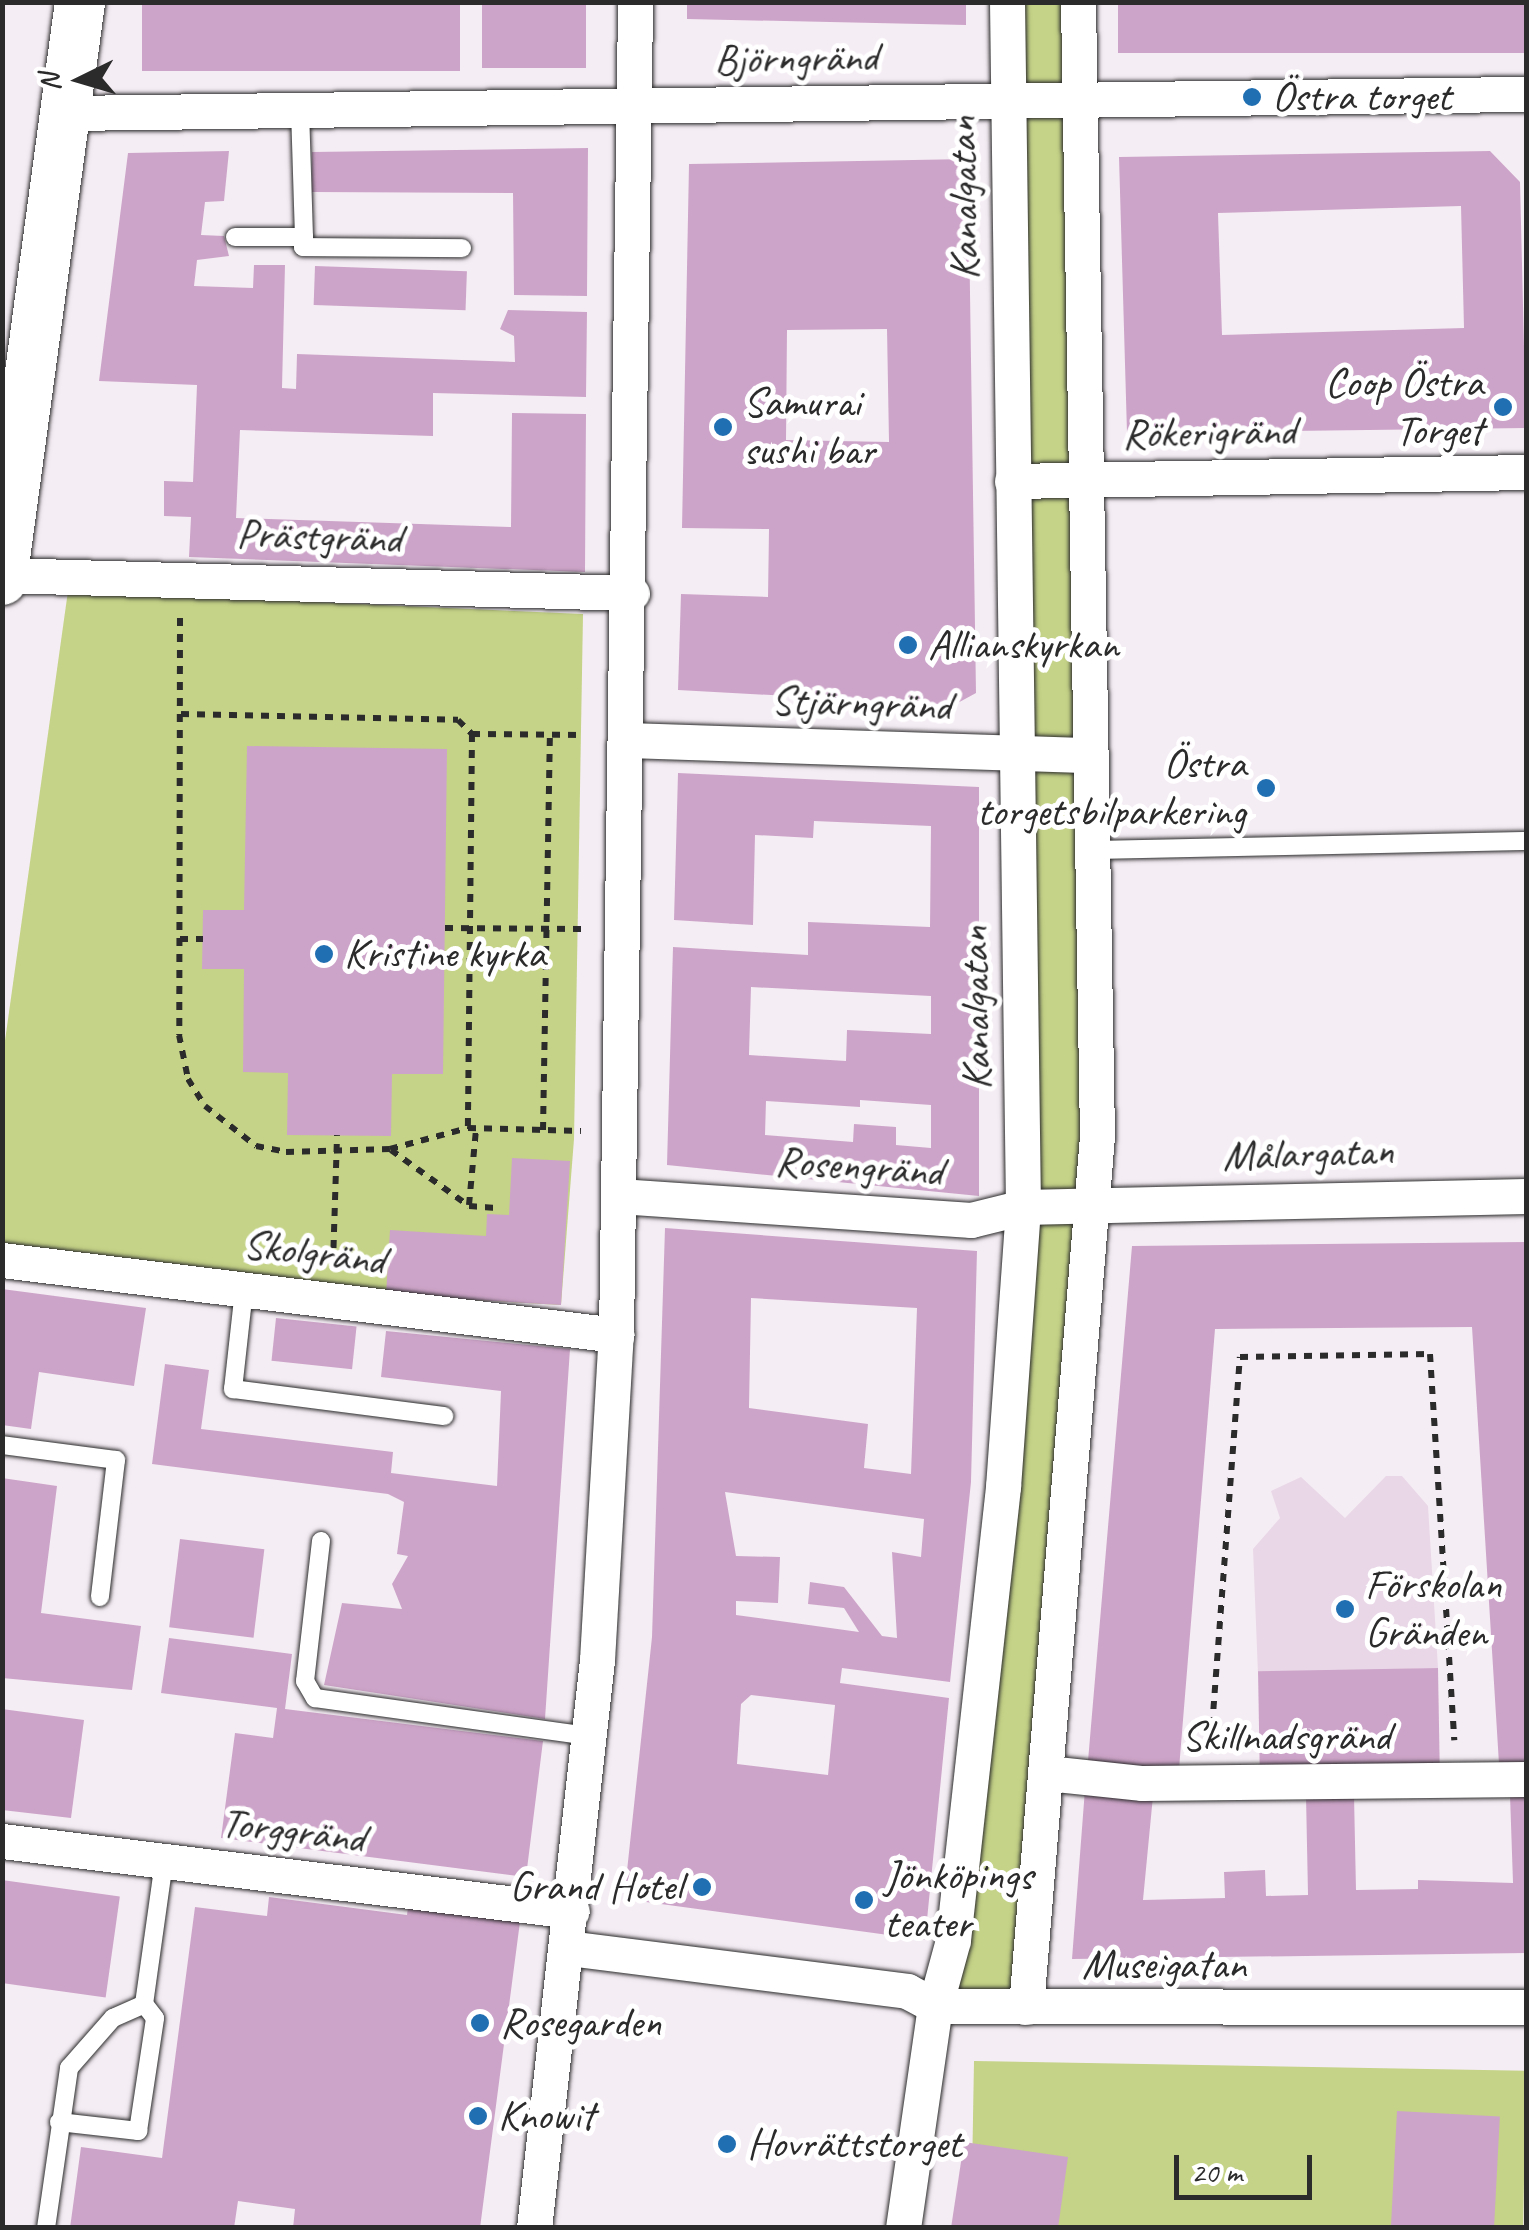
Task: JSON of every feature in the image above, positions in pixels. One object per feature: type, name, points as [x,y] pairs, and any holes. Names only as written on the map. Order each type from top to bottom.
[{"type":"street","points":[[3,578],[80,2]]},
{"type":"street","points":[[534,2228],[589,1736],[616,1335],[630,740],[635,2]]},
{"type":"street","name":"Kanalgatan","points":[[903,2228],[935,2006],[953,1940],[999,1526],[1023,1208],[1006,2]]},
{"type":"street","points":[[1026,2006],[1093,1208],[1088,480],[1078,2]]},
{"type":"street","name":"Björngränd","points":[[68,114],[1526,94]]},
{"type":"street","name":"Rökerigränd","points":[[1012,481],[1526,472]]},
{"type":"street","name":"Prästgränd","points":[[3,578],[180,577],[632,594]]},
{"type":"street","name":"Stjärngränd","points":[[630,740],[1089,755]]},
{"type":"street","name":"Rosengränd","points":[[618,1196],[971,1220],[1023,1208],[1093,1208]]},
{"type":"street","name":"Målargatan","points":[[1093,1208],[1526,1196]]},
{"type":"street","name":"Skolgränd","points":[[2,1260],[616,1335]]},
{"type":"street","name":"Skillnadsgränd","points":[[1047,1772],[1208,1782],[1526,1779]]},
{"type":"street","name":"Torggränd","points":[[2,1841],[572,1911]]},
{"type":"street","name":"Museigatan","points":[[568,1948],[906,1991],[935,2006],[1526,2008]]},
{"type":"lane","points":[[300,111],[303,246],[462,248]]},
{"type":"lane","points":[[235,237],[304,237]]},
{"type":"lane","points":[[1092,850],[1526,841]]},
{"type":"lane","points":[[244,1290],[233,1389],[444,1416]]},
{"type":"lane","points":[[2,1445],[116,1460],[100,1597]]},
{"type":"lane","points":[[321,1542],[305,1680],[314,1698],[589,1736]]},
{"type":"lane","points":[[58,2122],[138,2131],[155,2018],[144,2004],[164,1861]]},
{"type":"lane","points":[[46,2228],[58,2122],[69,2068],[112,2018],[144,2004]]},
{"type":"path","points":[[180,577],[182,1062],[205,1106],[256,1146],[336,1153],[390,1149],[472,1128],[578,1131]]},
{"type":"path","points":[[181,714],[458,720],[472,734],[575,735]]},
{"type":"path","points":[[468,1206],[472,1128],[472,734]]},
{"type":"path","points":[[544,1130],[550,734]]},
{"type":"path","points":[[445,928],[580,929]]},
{"type":"path","points":[[180,939],[203,939]]},
{"type":"path","points":[[332,1300],[337,1135]]},
{"type":"path","points":[[390,1149],[468,1206],[496,1208]]},
{"type":"path","points":[[1208,1782],[1240,1358],[1430,1354],[1457,1782]]},
{"type":"shaded area","name":"Förskolan Gränden","points":[[1386,1476],[1402,1476],[1428,1506],[1438,1668],[1258,1674],[1253,1549],[1280,1518],[1271,1491],[1301,1477],[1345,1518]]},
{"type":"green space","points":[[1007,3],[1078,3],[1097,1136],[1026,2007],[935,2006],[1023,1208]]},
{"type":"green space","points":[[68,591],[583,614],[574,1139],[561,1305],[386,1295],[3,1250],[3,1055]]},
{"type":"green space","points":[[974,2061],[1526,2071],[1523,2228],[971,2228]]},
{"type":"building","points":[[142,2],[460,2],[460,71],[142,71]]},
{"type":"building","points":[[482,2],[586,2],[586,68],[482,68]]},
{"type":"building","points":[[687,2],[966,2],[966,25],[687,19]]},
{"type":"building","points":[[1118,2],[1526,2],[1526,53],[1118,53]]},
{"type":"building","points":[[588,148],[587,296],[514,295],[513,193],[312,192],[312,152]]},
{"type":"building","points":[[229,151],[224,201],[205,202],[201,235],[224,236],[229,256],[197,260],[194,286],[253,288],[254,265],[285,265],[282,388],[296,389],[297,354],[515,362],[514,336],[500,329],[508,310],[587,312],[586,397],[433,393],[433,436],[240,430],[236,518],[511,527],[512,413],[586,414],[585,572],[189,557],[191,517],[164,516],[164,481],[193,482],[197,385],[99,381],[128,153]]},
{"type":"building","points":[[1490,151],[1520,182],[1526,428],[1127,433],[1119,157]],"holes":[[[1461,206],[1464,328],[1222,335],[1218,213]]]},
{"type":"building","points":[[968,159],[976,693],[954,705],[678,690],[681,594],[768,597],[769,529],[682,528],[689,164]],"holes":[[[887,329],[889,442],[786,440],[787,330]]]},
{"type":"building","points":[[315,266],[467,271],[466,310],[314,305]]},
{"type":"building","name":"Kristine kyrka","points":[[247,746],[447,749],[443,1074],[392,1074],[391,1136],[287,1135],[288,1073],[243,1072],[244,969],[202,969],[203,910],[244,910]]},
{"type":"building","points":[[678,773],[979,787],[979,1196],[667,1165],[673,947],[808,955],[808,922],[930,927],[931,826],[814,821],[813,838],[755,835],[753,925],[674,920]],"holes":[[[751,987],[931,996],[931,1034],[847,1030],[846,1061],[749,1055]],[[860,1100],[931,1105],[931,1148],[896,1145],[896,1127],[854,1124],[853,1142],[765,1135],[766,1101],[860,1107]]]},
{"type":"building","points":[[512,1158],[570,1161],[561,1305],[386,1295],[390,1230],[486,1236],[487,1214],[509,1215]]},
{"type":"building","points":[[665,1228],[977,1251],[971,1482],[950,1682],[842,1668],[840,1683],[949,1698],[925,1940],[624,1899],[652,1637]],"holes":[[[751,1298],[917,1308],[911,1474],[864,1468],[868,1424],[749,1408]],[[725,1492],[924,1519],[921,1557],[892,1552],[897,1638],[882,1636],[844,1587],[810,1582],[808,1604],[844,1608],[859,1632],[736,1615],[736,1601],[778,1603],[780,1557],[736,1556]],[[751,1695],[835,1705],[828,1775],[737,1764],[741,1704]]]},
{"type":"building","points":[[1526,1242],[1526,1762],[1499,1764],[1472,1327],[1215,1329],[1179,1769],[1088,1761],[1132,1246]]},
{"type":"building","points":[[2,1289],[146,1308],[134,1386],[39,1372],[31,1429],[2,1425]]},
{"type":"building","points":[[276,1318],[357,1326],[352,1369],[272,1361]]},
{"type":"building","points":[[386,1331],[570,1349],[545,1719],[324,1685],[342,1603],[402,1609],[392,1584],[408,1556],[397,1554],[404,1502],[388,1494],[152,1464],[165,1364],[209,1370],[201,1429],[393,1452],[391,1473],[497,1486],[501,1391],[381,1377]]},
{"type":"building","points":[[2,1478],[57,1486],[41,1613],[141,1626],[132,1690],[2,1678]]},
{"type":"building","points":[[180,1539],[264,1549],[254,1638],[169,1627]]},
{"type":"building","points":[[169,1638],[292,1654],[285,1709],[543,1741],[526,1877],[221,1838],[235,1733],[273,1738],[277,1708],[161,1693]]},
{"type":"building","points":[[1438,1668],[1440,1769],[1260,1772],[1258,1671]]},
{"type":"building","points":[[2,1709],[84,1720],[71,1818],[2,1810]]},
{"type":"building","points":[[1085,1789],[1153,1796],[1143,1900],[1225,1898],[1224,1872],[1265,1870],[1266,1896],[1308,1895],[1306,1796],[1354,1795],[1356,1890],[1418,1889],[1418,1880],[1513,1883],[1510,1795],[1526,1794],[1526,1953],[1072,1959]]},
{"type":"building","points":[[2,1880],[120,1897],[106,1998],[2,1983]]},
{"type":"building","points":[[269,1897],[407,1915],[409,1900],[521,1914],[480,2228],[293,2228],[295,2209],[238,2201],[234,2228],[70,2228],[81,2147],[162,2158],[195,1907],[267,1916]]},
{"type":"building","points":[[1397,2111],[1500,2116],[1494,2228],[1391,2228]]},
{"type":"building","points":[[964,2142],[1068,2157],[1058,2228],[951,2228]]},
{"type":"place","name":"Östra torget","points":[[1252,97]]},
{"type":"place","name":"Coop Östra Torget","points":[[1503,407]]},
{"type":"place","name":"Samurai sushi bar","points":[[723,427]]},
{"type":"place","name":"Allianskyrkan","points":[[908,645]]},
{"type":"place","name":"Östra torgetsbilparkering","points":[[1266,788]]},
{"type":"place","name":"Kristine kyrka","points":[[324,954]]},
{"type":"place","name":"Förskolan Gränden","points":[[1345,1609]]},
{"type":"place","name":"Grand Hotel","points":[[702,1887]]},
{"type":"place","name":"Jönköpings teater","points":[[864,1900]]},
{"type":"place","name":"Rosegarden","points":[[480,2023]]},
{"type":"place","name":"Knowit","points":[[478,2116]]},
{"type":"place","name":"Hovrättstorget","points":[[727,2144]]}]
